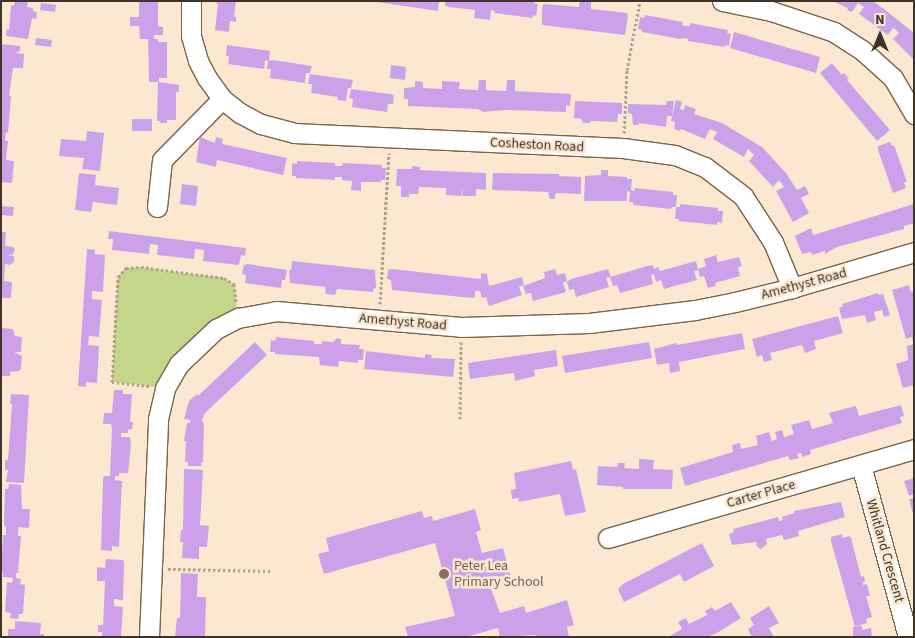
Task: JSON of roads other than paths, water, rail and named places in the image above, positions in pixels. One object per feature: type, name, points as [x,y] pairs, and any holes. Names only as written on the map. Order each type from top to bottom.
[{"type":"street","name":"Cosheston Road","points":[[191,1],[191,36],[198,61],[207,78],[222,99],[240,113],[262,124],[294,133],[623,148],[675,155],[705,167],[726,180],[743,196],[761,220],[773,242],[792,288]]},
{"type":"street","points":[[722,1],[771,11],[834,32],[863,51],[893,78],[914,114]]},
{"type":"street","points":[[158,207],[162,160],[222,99]]},
{"type":"street","name":"Amethyst Road","points":[[149,637],[158,418],[165,388],[179,364],[216,328],[238,318],[276,311],[461,327],[542,326],[629,319],[694,310],[792,288],[914,252]]},
{"type":"street","name":"Carter Place","points":[[608,538],[914,449]]},
{"type":"street","name":"Whitland Crescent","points":[[861,465],[908,637]]},
{"type":"place","name":"Peter Lea Primary School","points":[[444,574]]}]
